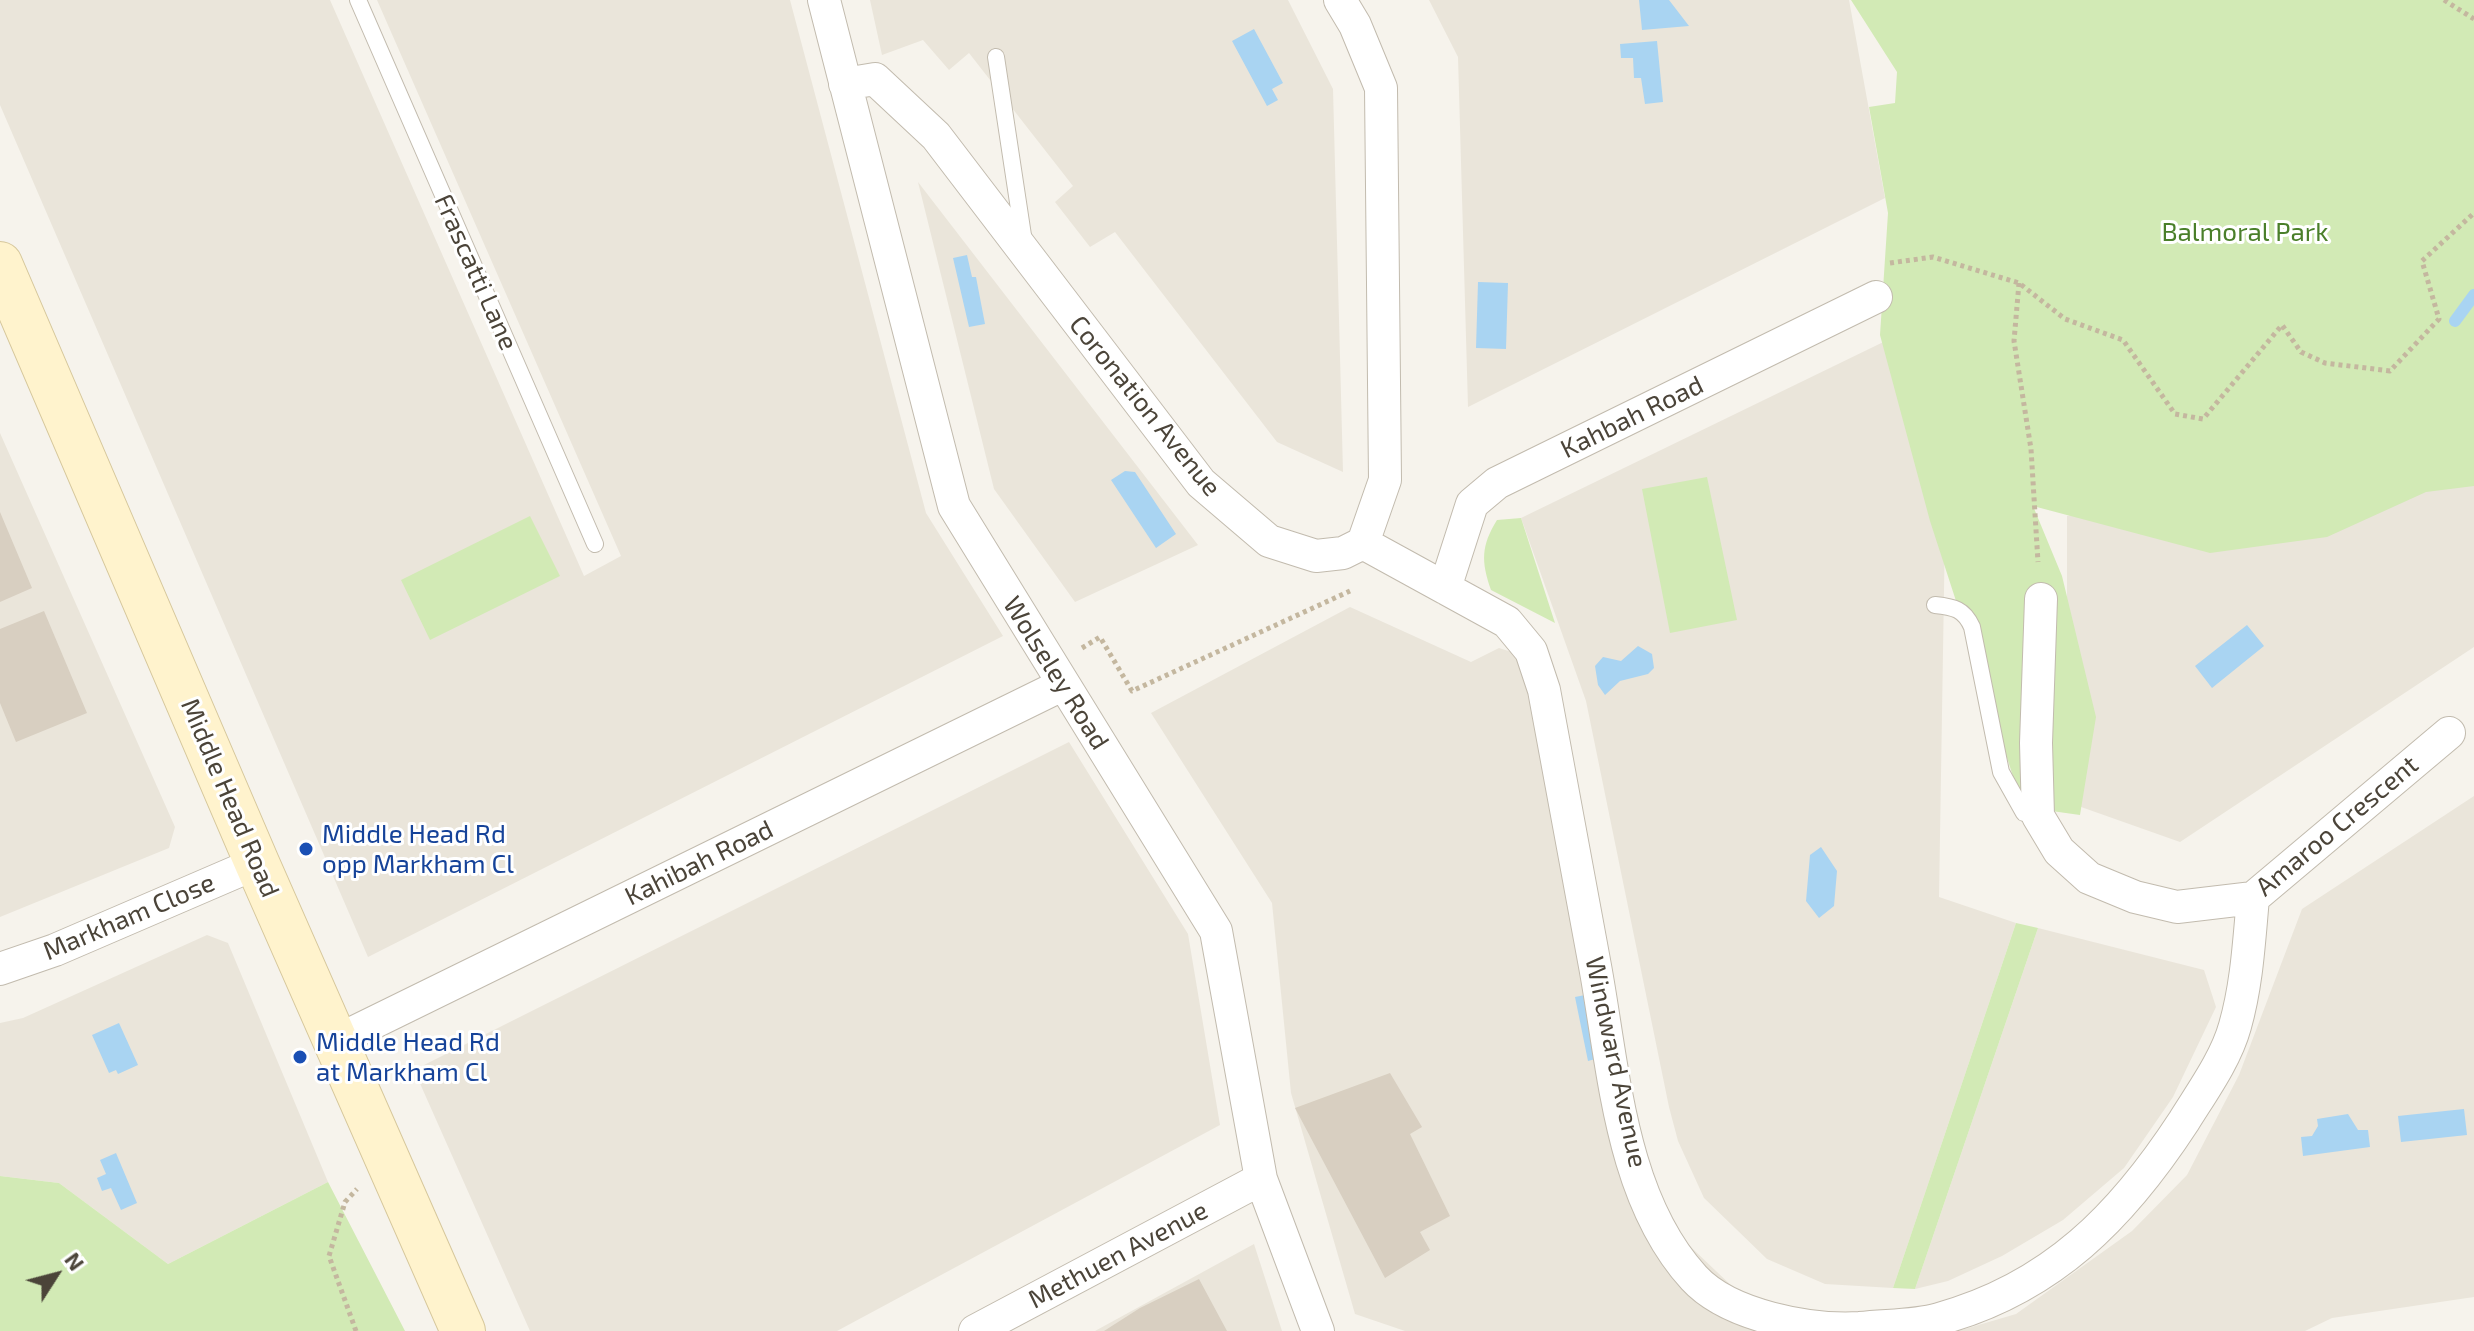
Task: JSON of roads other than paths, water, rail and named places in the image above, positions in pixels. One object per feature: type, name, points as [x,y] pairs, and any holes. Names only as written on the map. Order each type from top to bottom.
[{"type":"street","name":"Wolseley Road","points":[[824,0],[954,506],[1216,931],[1261,1179],[1318,1331]]},
{"type":"street","points":[[1340,0],[1355,25],[1381,88],[1385,480],[1363,543]]},
{"type":"street","name":"Coronation Avenue","points":[[845,84],[875,79],[936,136],[1201,483],[1269,541],[1316,556],[1343,553],[1363,543]]},
{"type":"street","name":"Middle Head Road","points":[[0,264],[257,863],[463,1331]]},
{"type":"street","name":"Kahbah Road","points":[[1445,588],[1472,504],[1497,483],[1876,282]]},
{"type":"street","name":"Windward Avenue","points":[[1363,543],[1507,622],[1531,651],[1544,690],[1628,1145],[1656,1224],[1695,1280],[1753,1316],[1832,1331],[1936,1320],[1989,1301],[2057,1264],[2102,1227],[2158,1162],[2204,1089],[2235,1029],[2248,963],[2253,898]]},
{"type":"street","name":"Amaroo Crescent","points":[[2041,599],[2036,743],[2038,816],[2059,851],[2089,878],[2135,897],[2177,907],[2253,898],[2449,733]]},
{"type":"street","name":"Kahibah Road","points":[[336,1041],[1056,675]]},
{"type":"street","name":"Markham Close","points":[[0,969],[55,950],[257,863]]},
{"type":"street","name":"Methuen Avenue","points":[[975,1331],[1261,1179]]},
{"type":"lane","name":"Frascatti Lane","points":[[358,0],[595,544]]},
{"type":"lane","points":[[996,57],[1027,258]]},
{"type":"lane","points":[[1935,605],[1952,606],[1965,613],[1972,627],[2001,772],[2024,813],[2038,816]]},
{"type":"water","points":[[1639,0],[1669,0],[1689,26],[1642,30]]},
{"type":"water","points":[[1254,29],[1283,83],[1272,89],[1278,100],[1267,106],[1232,41]]},
{"type":"water","points":[[1657,41],[1663,102],[1645,104],[1641,78],[1634,78],[1633,58],[1621,58],[1620,44]]},
{"type":"water","points":[[967,255],[972,277],[976,277],[985,324],[969,327],[953,258]]},
{"type":"water","points":[[1478,282],[1508,283],[1506,349],[1476,348]]},
{"type":"water","points":[[1125,471],[1135,472],[1176,534],[1156,548],[1111,480]]},
{"type":"water","points":[[2247,625],[2264,646],[2212,688],[2195,666]]},
{"type":"water","points":[[1638,646],[1652,654],[1654,668],[1648,674],[1620,681],[1605,695],[1598,685],[1595,666],[1603,657],[1621,661]]},
{"type":"water","points":[[1821,847],[1837,871],[1834,906],[1819,918],[1806,901],[1810,855]]},
{"type":"water","points":[[1585,995],[1599,1058],[1588,1061],[1575,997]]},
{"type":"water","points":[[119,1023],[138,1065],[118,1074],[116,1070],[109,1073],[92,1035]]},
{"type":"water","points":[[2464,1109],[2467,1135],[2401,1142],[2398,1116]]},
{"type":"water","points":[[2348,1114],[2358,1130],[2368,1130],[2370,1147],[2303,1156],[2301,1137],[2312,1136],[2318,1126],[2317,1119]]},
{"type":"water","points":[[116,1153],[137,1203],[121,1210],[111,1188],[102,1191],[97,1178],[106,1174],[100,1160]]},
{"type":"waterway","points":[[2455,321],[2474,295]]},
{"type":"place","name":"Middle Head Rd opp Markham Cl","points":[[306,849]]},
{"type":"place","name":"Middle Head Rd at Markham Cl","points":[[300,1057]]},
{"type":"park label","name":"Balmoral Park","points":[[2245,232]]}]
